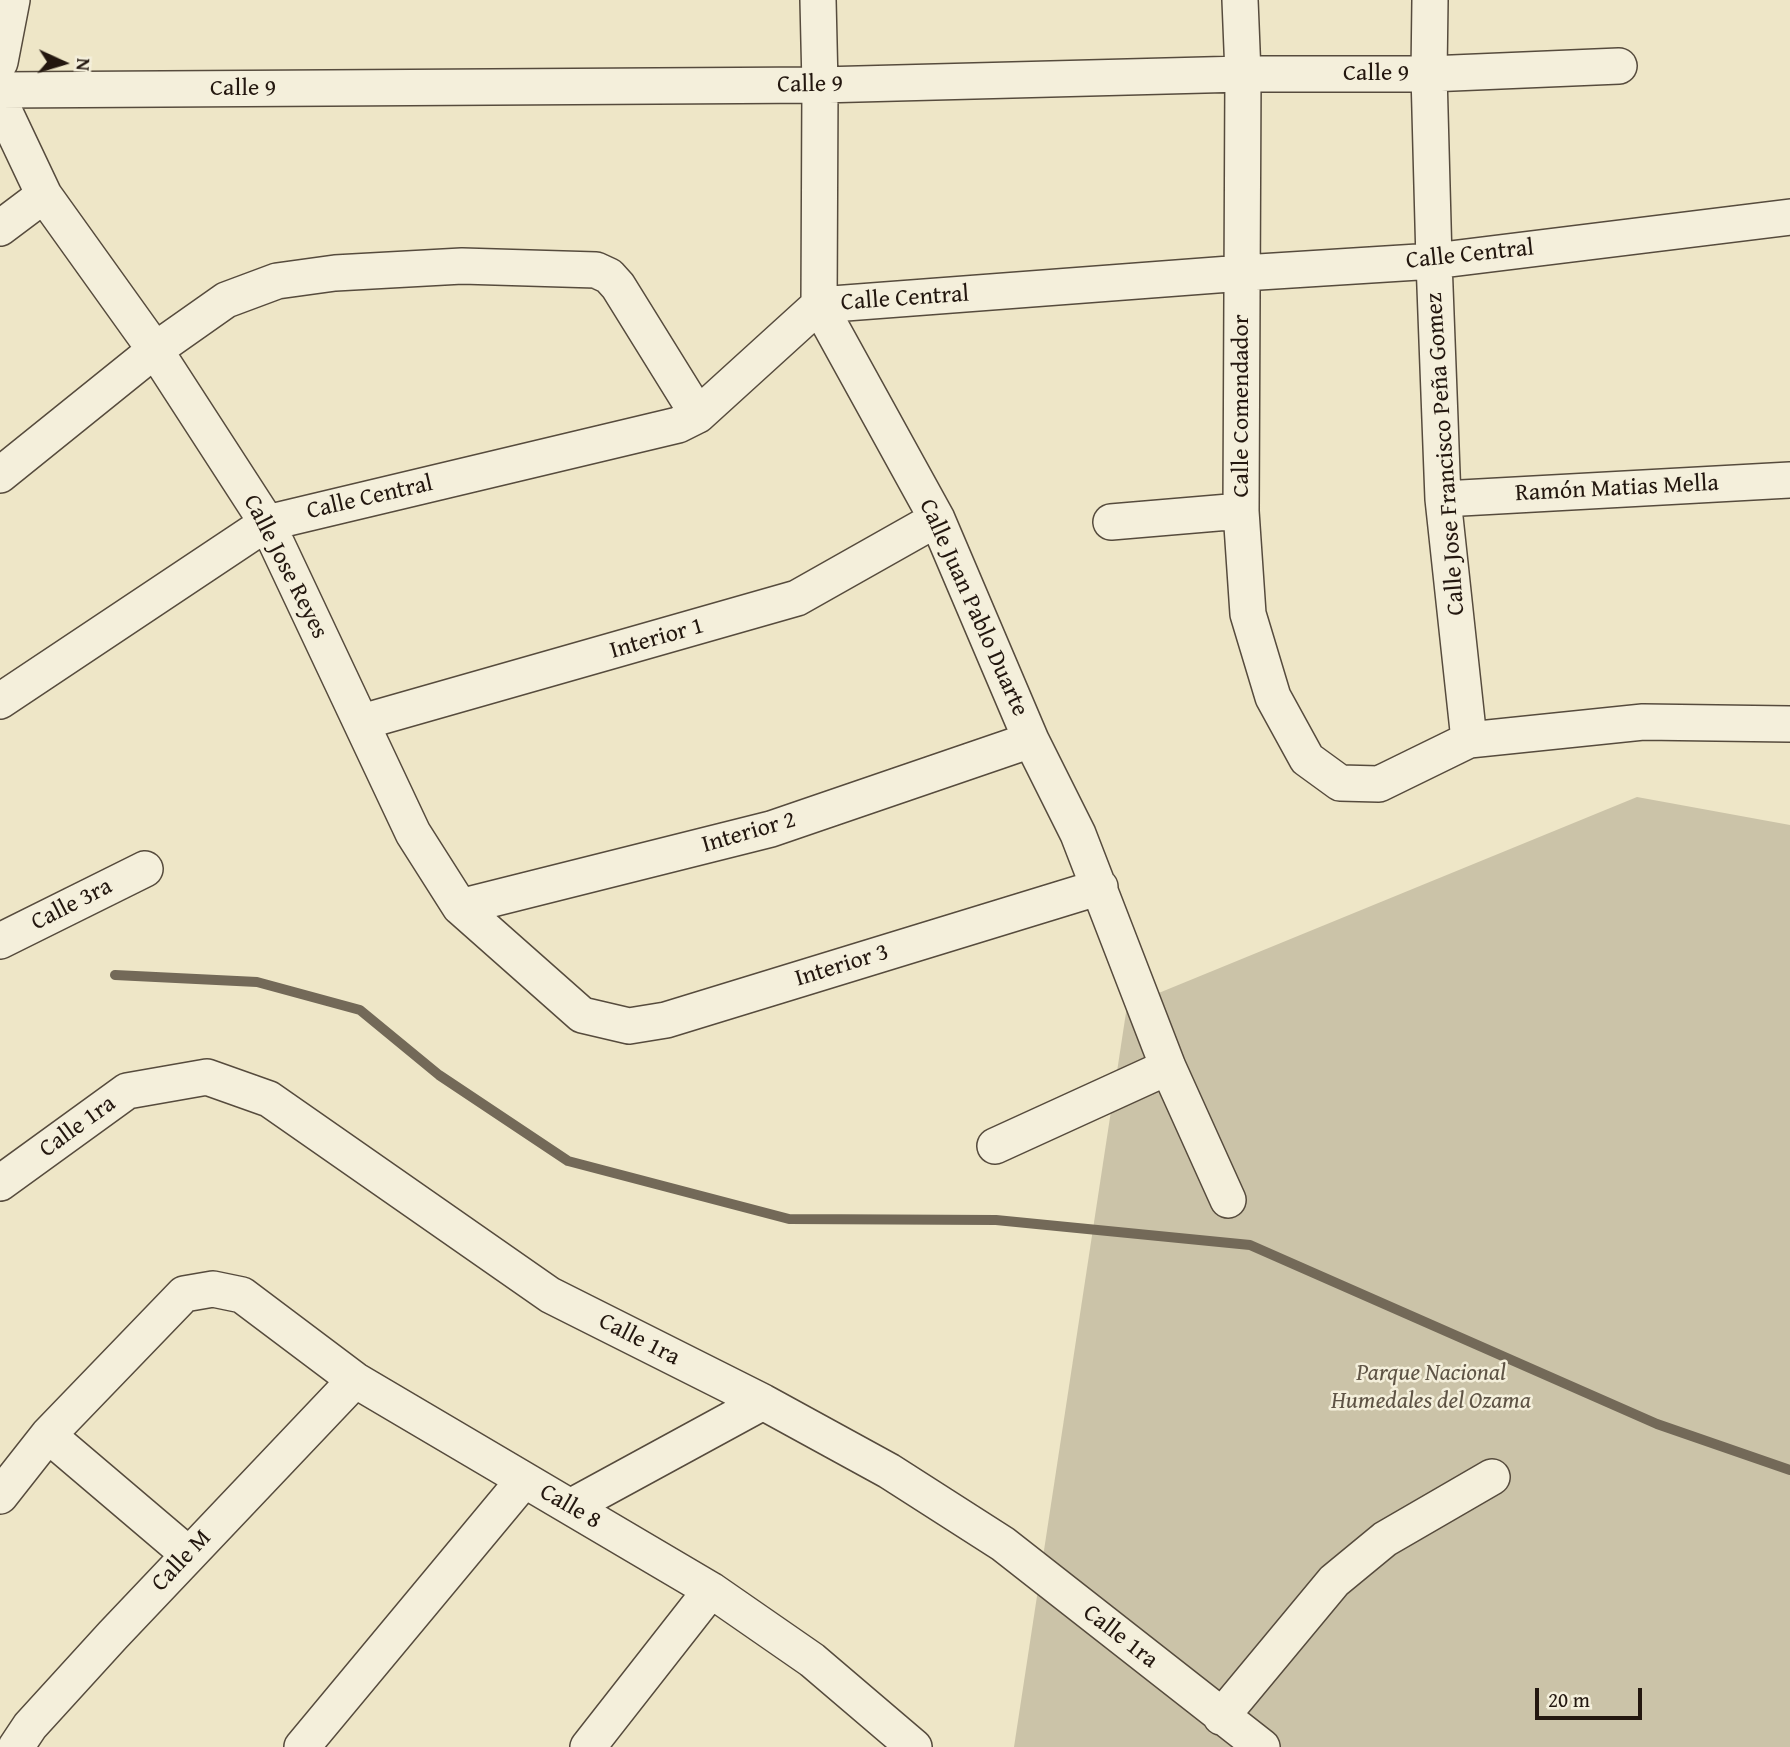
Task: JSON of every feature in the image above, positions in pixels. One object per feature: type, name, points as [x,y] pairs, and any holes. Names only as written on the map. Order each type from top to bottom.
[{"type":"street","points":[[0,62],[12,0]]},
{"type":"street","name":"Calle Juan Pablo Duarte","points":[[818,0],[819,305],[937,519],[1031,740],[1078,834],[1168,1067],[1228,1200]]},
{"type":"street","name":"Calle Comendador","points":[[1240,0],[1243,74],[1241,510],[1248,614],[1273,697],[1307,760],[1340,783],[1379,784],[1468,740]]},
{"type":"street","name":"Calle Jose Francisco Peña Gomez","points":[[1430,0],[1429,75],[1443,499],[1468,740]]},
{"type":"street","name":"Calle 9","points":[[0,90],[820,85],[1243,74],[1429,75],[1619,66]]},
{"type":"street","name":"Calle Jose Reyes","points":[[0,102],[44,195],[155,350],[267,523],[413,832],[460,907],[582,1016]]},
{"type":"street","points":[[0,228],[44,195]]},
{"type":"street","name":"Calle Central","points":[[0,701],[267,523],[678,425],[698,415],[819,305],[1243,272],[1434,261],[1790,217]]},
{"type":"street","points":[[0,475],[155,350],[226,300],[277,281],[335,273],[462,266],[596,270],[609,276],[618,286],[698,415]]},
{"type":"street","name":"Ramón Matias Mella","points":[[1443,499],[1790,480]]},
{"type":"street","points":[[1111,522],[1241,510]]},
{"type":"street","name":"Interior 1","points":[[362,722],[797,598],[937,519]]},
{"type":"street","points":[[1468,740],[1643,722],[1790,724]]},
{"type":"street","name":"Interior 2","points":[[460,907],[771,829],[1031,740]]},
{"type":"street","name":"Calle 3ra","points":[[0,941],[145,869]]},
{"type":"street","name":"Interior 3","points":[[582,1016],[629,1026],[666,1020],[1100,887]]},
{"type":"street","points":[[995,1146],[1168,1067]]},
{"type":"street","name":"Calle 1ra","points":[[0,1183],[127,1091],[207,1076],[269,1099],[550,1295],[763,1402],[889,1471],[1003,1544],[1262,1747]]},
{"type":"street","name":"Calle 8","points":[[48,1435],[184,1294],[213,1289],[242,1295],[355,1380],[711,1590],[812,1660],[914,1747]]},
{"type":"street","name":"Calle M","points":[[15,1731],[355,1380]]},
{"type":"street","points":[[572,1506],[763,1402]]},
{"type":"street","points":[[0,1496],[48,1435],[188,1554]]},
{"type":"street","points":[[1221,1717],[1334,1581],[1385,1539],[1492,1476]]},
{"type":"street","points":[[302,1747],[524,1480]]},
{"type":"street","points":[[588,1747],[711,1590]]},
{"type":"green space","name":"Parque Nacional Humedales del Ozama","points":[[1637,797],[1790,825],[1790,1747],[1014,1747],[1127,1006]]},
{"type":"waterway","points":[[115,975],[257,982],[360,1010],[439,1075],[568,1161],[789,1219],[996,1220],[1250,1245],[1657,1424],[1790,1470]]}]
